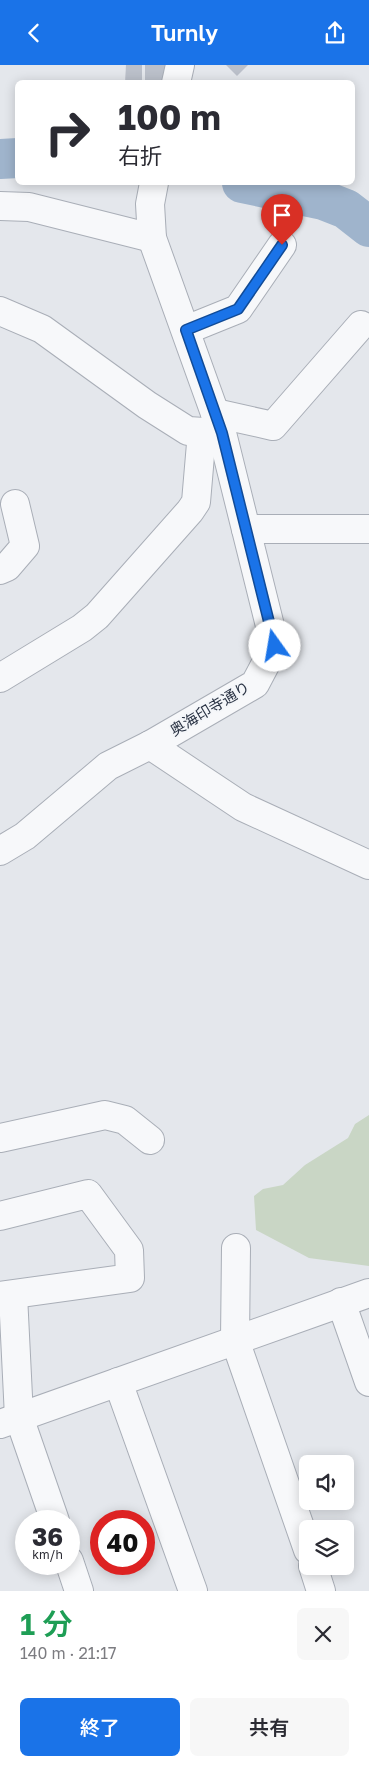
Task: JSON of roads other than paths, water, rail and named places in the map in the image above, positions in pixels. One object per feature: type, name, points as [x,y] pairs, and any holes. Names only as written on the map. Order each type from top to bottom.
[{"type":"street","points":[[177,80],[180,65]]},
{"type":"street","name":"奥海印寺通り","points":[[0,851],[25,836],[108,766],[150,745],[255,684],[275,646],[246,529],[213,426],[186,330],[152,238],[152,193]]},
{"type":"street","points":[[0,206],[29,207],[152,238]]},
{"type":"street","points":[[186,330],[238,309],[282,245]]},
{"type":"street","points":[[0,311],[42,329],[147,405],[188,431],[213,426],[273,426],[361,325]]},
{"type":"street","points":[[0,678],[82,628],[97,615],[190,511],[196,502],[213,426]]},
{"type":"street","points":[[0,570],[8,567],[25,546],[15,504]]},
{"type":"street","points":[[246,529],[369,529]]},
{"type":"street","points":[[150,745],[243,807],[369,865]]},
{"type":"street","points":[[0,1138],[105,1115],[126,1119],[150,1140]]},
{"type":"street","points":[[0,1216],[88,1194],[129,1250],[130,1278],[6,1295],[10,1420],[50,1510]]},
{"type":"street","points":[[236,1248],[235,1340],[299,1524]]},
{"type":"street","points":[[10,1420],[369,1293]]},
{"type":"street","points":[[341,1303],[369,1382]]},
{"type":"street","points":[[118,1382],[193,1591]]},
{"type":"street","points":[[74,1575],[79,1591]]},
{"type":"street","points":[[316,1575],[322,1591]]},
{"type":"waterway","points":[[0,159],[15,158]]},
{"type":"waterway","points":[[252,185],[323,200],[346,209],[369,227]]}]
